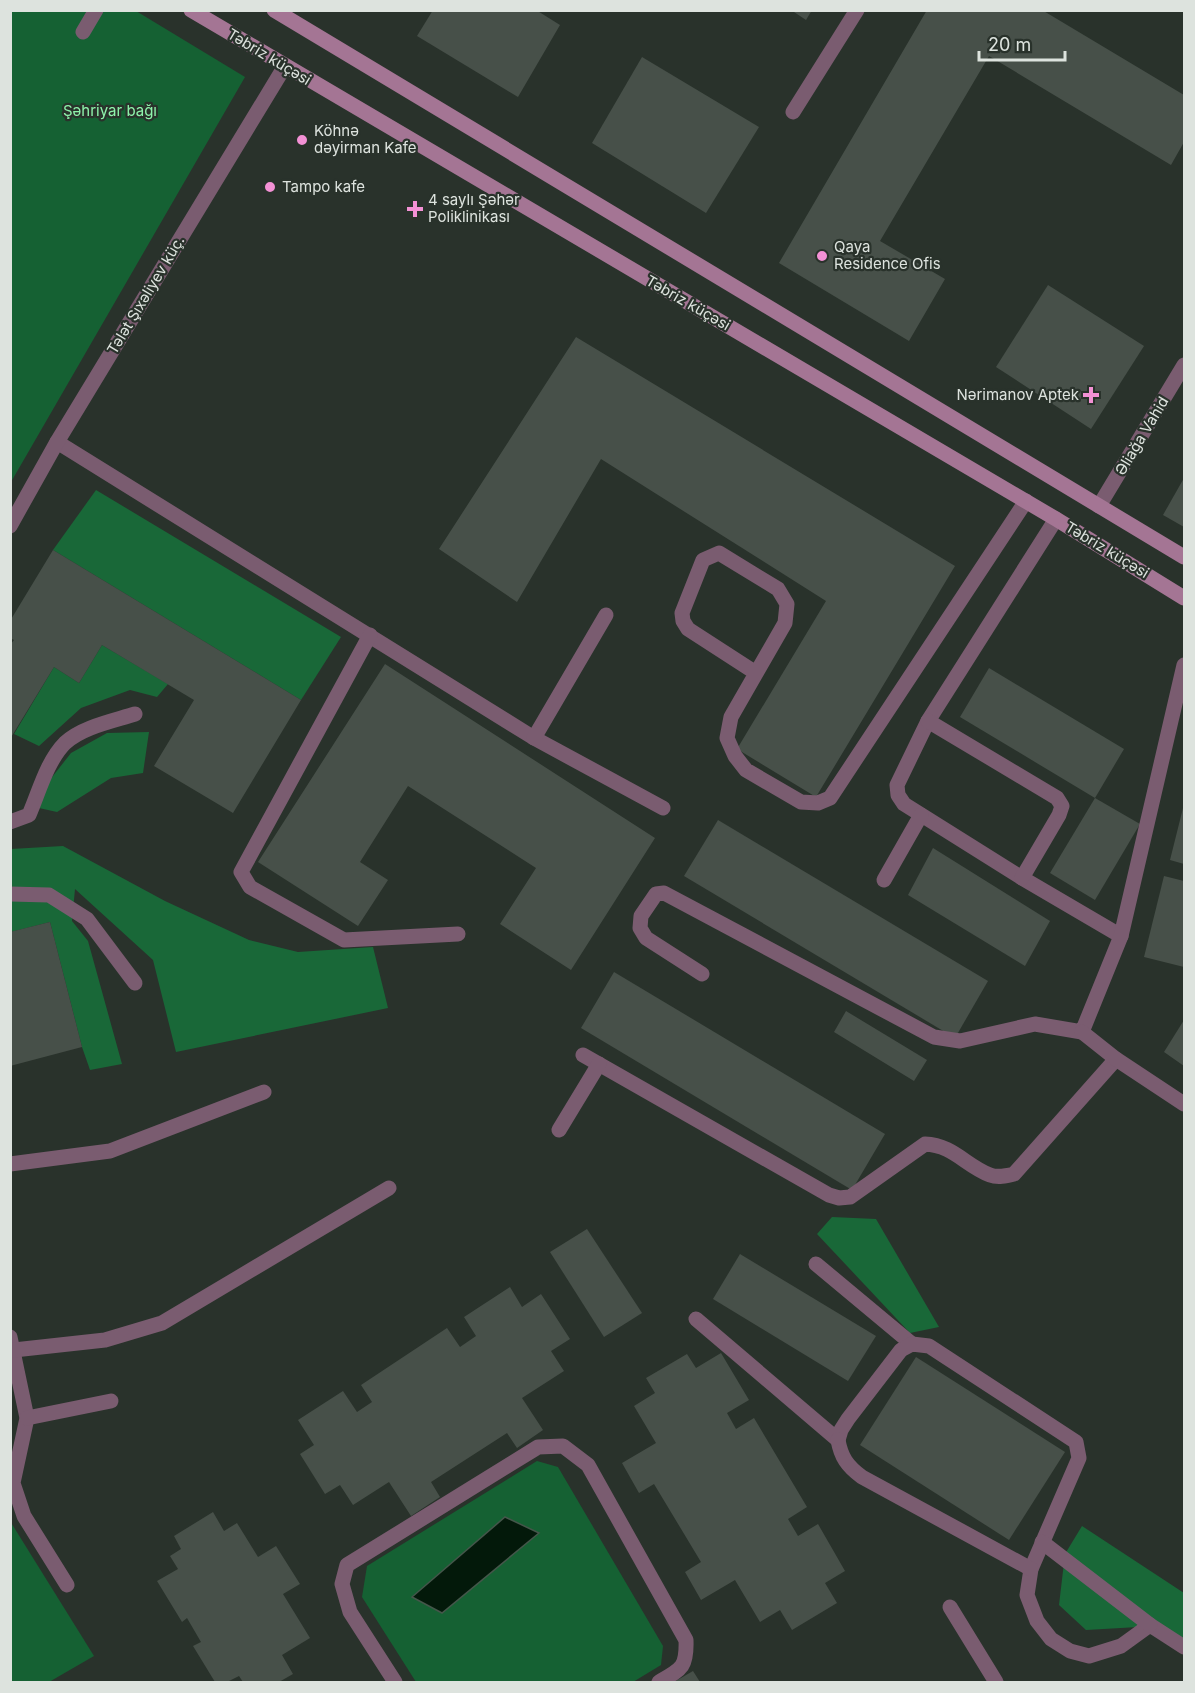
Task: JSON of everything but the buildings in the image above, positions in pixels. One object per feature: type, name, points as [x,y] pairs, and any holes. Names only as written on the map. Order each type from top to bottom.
[{"type":"main road","name":"Təbriz küçəsi","points":[[191,10],[1026,501],[1185,598]]},
{"type":"main road","points":[[279,12],[1185,557]]},
{"type":"street","points":[[83,32],[96,10]]},
{"type":"street","points":[[793,112],[858,10]]},
{"type":"street","name":"Tələt Şıxəliyev küç.","points":[[10,526],[57,442],[285,66]]},
{"type":"street","name":"Əliağa Vahid","points":[[1099,506],[1185,365]]},
{"type":"street","points":[[57,442],[534,738],[663,808]]},
{"type":"street","points":[[756,673],[688,629],[683,621],[682,613],[703,560],[710,555],[719,553],[778,589],[787,604],[784,623],[756,673],[731,717],[727,738],[735,756],[746,770],[801,802],[818,803],[830,798],[1026,501]]},
{"type":"street","points":[[1056,519],[928,721],[897,785],[898,795],[904,804],[921,815],[1121,936]]},
{"type":"street","points":[[534,738],[606,615]]},
{"type":"street","points":[[370,635],[241,872],[250,887],[344,940],[458,934]]},
{"type":"street","points":[[1082,1032],[1121,936],[1185,665]]},
{"type":"street","points":[[10,822],[29,814],[53,762],[66,743],[83,732],[135,714]]},
{"type":"street","points":[[928,721],[1058,798],[1062,806],[1059,815],[1022,878]]},
{"type":"street","points":[[884,880],[921,815]]},
{"type":"street","points":[[702,974],[646,938],[640,928],[641,916],[656,894],[664,892],[934,1037],[960,1041],[1035,1024],[1082,1032],[1116,1059],[1185,1104]]},
{"type":"street","points":[[10,894],[49,895],[87,919],[135,983]]},
{"type":"street","points":[[583,1055],[829,1195],[839,1198],[850,1197],[925,1144],[938,1144],[991,1176],[1002,1177],[1014,1174],[1116,1059]]},
{"type":"street","points":[[559,1130],[599,1064]]},
{"type":"street","points":[[10,1164],[110,1151],[264,1092]]},
{"type":"street","points":[[67,1585],[24,1516],[13,1483],[27,1418],[12,1344],[105,1340],[162,1323],[389,1188]]},
{"type":"street","points":[[816,1264],[912,1344],[929,1346],[1076,1442],[1079,1458],[1031,1569],[1027,1595],[1037,1621],[1051,1639],[1070,1651],[1089,1656],[1121,1646],[1150,1625]]},
{"type":"street","points":[[696,1319],[838,1440]]},
{"type":"street","points":[[912,1344],[901,1350],[848,1419],[838,1440],[840,1453],[849,1468],[862,1476],[1031,1569]]},
{"type":"street","points":[[27,1418],[111,1401]]},
{"type":"street","points":[[395,1683],[350,1612],[342,1584],[347,1565],[538,1447],[555,1446],[563,1446],[588,1465],[686,1640],[687,1659],[678,1671],[659,1683]]},
{"type":"street","points":[[1042,1542],[1150,1625],[1185,1647]]},
{"type":"street","points":[[950,1606],[996,1683]]},
{"type":"green space","name":"Şəhriyar bağı","points":[[11,11],[136,11],[245,77],[11,482]]},
{"type":"green space","points":[[96,490],[341,637],[301,700],[53,550]]},
{"type":"green space","points":[[102,645],[168,684],[157,697],[130,690],[81,708],[39,746],[14,734],[54,667],[79,683]]},
{"type":"green space","points":[[149,732],[143,773],[111,778],[57,812],[39,808],[49,781],[71,753],[107,733]]},
{"type":"green space","points":[[63,846],[165,901],[249,940],[298,952],[373,947],[388,1008],[176,1052],[153,960],[75,889],[72,921],[88,941],[122,1064],[90,1070],[50,922],[11,932],[11,849]]},
{"type":"green space","points":[[832,1217],[876,1219],[939,1327],[910,1333],[817,1234]]},
{"type":"green space","points":[[537,1461],[558,1467],[663,1646],[661,1665],[633,1682],[416,1682],[362,1597],[367,1566]]},
{"type":"green space","points":[[10,1521],[94,1656],[49,1682],[11,1682]]},
{"type":"green space","points":[[1082,1526],[1184,1593],[1184,1641],[1138,1627],[1086,1630],[1059,1605],[1065,1554]]},
{"type":"shaded area","points":[[505,1517],[539,1533],[442,1613],[412,1597]]},
{"type":"place","name":"Köhnə dəyirman Kafe","points":[[302,140]]},
{"type":"place","name":"Tampo kafe","points":[[270,187]]},
{"type":"place","name":"4 saylı Şəhər Poliklinikası","points":[[415,209]]},
{"type":"place","name":"Qaya Residence Ofis","points":[[822,256]]},
{"type":"place","name":"Nərimanov Aptek","points":[[1091,395]]}]
